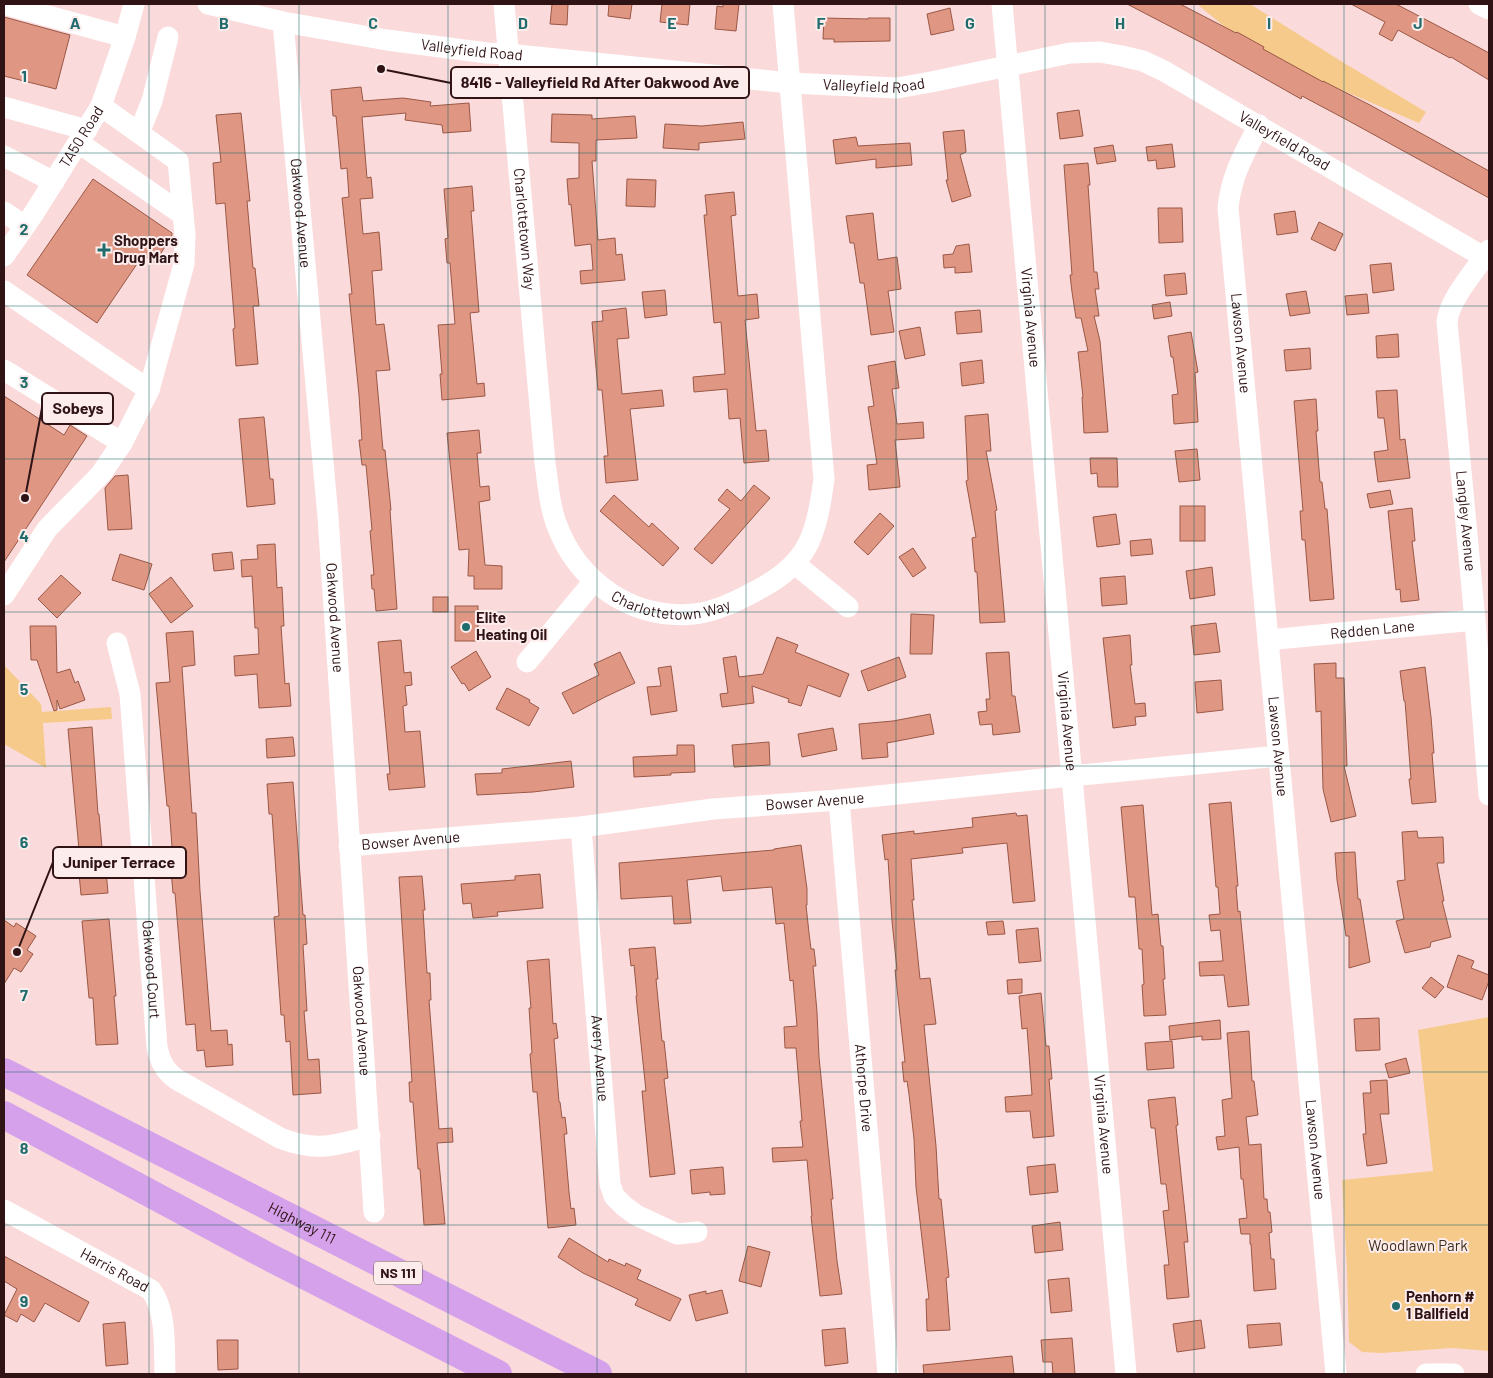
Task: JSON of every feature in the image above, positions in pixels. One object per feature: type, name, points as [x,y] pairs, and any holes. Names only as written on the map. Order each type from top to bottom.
[{"type":"highway","name":"Highway 111","points":[[4,1072],[598,1374]]},
{"type":"highway","points":[[4,1115],[268,1257],[498,1374]]},
{"type":"street","points":[[4,4],[125,37]]},
{"type":"street","name":"TA50 Road","points":[[4,256],[26,226],[101,106],[125,37],[134,4]]},
{"type":"street","name":"Valleyfield Road","points":[[208,4],[283,22],[387,40],[487,53],[790,83],[897,88],[1070,53],[1100,52],[1122,56],[1143,61],[1164,71],[1488,256]]},
{"type":"street","name":"Charlottetown Way","points":[[504,4],[545,463],[556,522],[566,544],[580,566],[594,581],[614,596],[630,604],[658,612],[696,614],[744,598],[777,579],[795,564],[809,542],[820,506],[824,479],[783,4]]},
{"type":"street","name":"Virginia Avenue","points":[[1002,4],[1126,1374]]},
{"type":"street","points":[[1479,4],[1489,10]]},
{"type":"street","name":"Oakwood Avenue","points":[[283,22],[328,517],[374,1212]]},
{"type":"street","points":[[139,134],[152,101],[168,37]]},
{"type":"street","points":[[4,595],[46,529],[100,474],[122,443],[150,390],[184,264],[185,236],[178,160],[101,106]]},
{"type":"street","points":[[4,107],[83,137],[182,214]]},
{"type":"street","name":"Lawson Avenue","points":[[1260,126],[1240,162],[1229,190],[1228,208],[1336,1374]]},
{"type":"street","points":[[4,156],[54,182]]},
{"type":"street","points":[[4,212],[26,226]]},
{"type":"street","name":"Langley Avenue","points":[[1488,256],[1468,279],[1450,309],[1447,322],[1476,620],[1489,795]]},
{"type":"street","points":[[4,291],[150,390]]},
{"type":"street","points":[[4,370],[122,443]]},
{"type":"street","points":[[795,564],[848,607]]},
{"type":"street","points":[[527,662],[594,581]]},
{"type":"street","name":"Redden Lane","points":[[1268,640],[1476,620]]},
{"type":"street","name":"Oakwood Court","points":[[117,643],[130,694],[156,1047],[162,1065],[176,1080],[280,1138],[297,1145],[330,1146],[370,1136]]},
{"type":"street","name":"Bowser Avenue","points":[[349,846],[581,827],[713,809],[840,800],[1278,756]]},
{"type":"street","name":"Athorpe Drive","points":[[840,800],[888,1374]]},
{"type":"street","name":"Avery Avenue","points":[[581,827],[610,1184],[614,1196],[636,1215],[677,1234],[697,1232]]},
{"type":"street","name":"Harris Road","points":[[4,1210],[150,1290],[157,1299],[161,1315],[165,1374]]},
{"type":"street","points":[[1426,1374],[1454,1374]]},
{"type":"green space","points":[[1197,4],[1250,4],[1426,112],[1419,123],[1325,83],[1243,42]]},
{"type":"green space","points":[[4,665],[41,704],[42,712],[111,707],[112,719],[43,723],[46,768],[4,744]]},
{"type":"green space","name":"Woodlawn Park","points":[[1489,1017],[1489,1351],[1452,1348],[1382,1353],[1362,1352],[1349,1342],[1342,1180],[1433,1171],[1418,1030]]},
{"type":"building","points":[[552,4],[568,4],[567,25],[550,24]]},
{"type":"building","points":[[609,4],[632,4],[630,19],[608,16]]},
{"type":"building","points":[[662,4],[690,4],[688,25],[660,22]]},
{"type":"building","points":[[723,4],[739,4],[736,31],[715,29],[717,6],[723,7]]},
{"type":"building","points":[[1127,4],[1180,4],[1237,32],[1264,47],[1263,49],[1370,105],[1489,171],[1489,198],[1349,121],[1302,96],[1301,99],[1204,44]]},
{"type":"building","points":[[1351,4],[1396,4],[1489,53],[1489,80],[1451,57],[1398,30],[1392,41],[1379,34],[1385,22]]},
{"type":"building","points":[[950,8],[954,30],[931,35],[927,14]]},
{"type":"building","points":[[4,17],[70,35],[56,89],[4,76]]},
{"type":"building","points":[[824,18],[890,18],[890,41],[834,42],[834,39],[823,39]]},
{"type":"building","points":[[361,87],[363,101],[403,98],[431,102],[430,106],[469,103],[471,131],[443,133],[442,125],[405,120],[406,113],[362,117],[367,178],[371,177],[373,198],[360,199],[363,234],[379,232],[382,270],[372,271],[376,325],[384,324],[390,370],[376,371],[383,450],[385,450],[391,510],[397,609],[376,611],[371,575],[374,575],[370,531],[372,530],[366,465],[362,465],[359,440],[362,440],[359,395],[349,294],[352,294],[342,198],[349,197],[347,168],[341,169],[336,116],[333,116],[331,90]]},
{"type":"building","points":[[1079,110],[1083,136],[1060,139],[1057,113]]},
{"type":"building","points":[[241,113],[250,201],[247,201],[253,268],[255,268],[259,306],[253,306],[258,364],[236,366],[233,329],[235,328],[225,203],[216,204],[213,163],[221,162],[216,115]]},
{"type":"building","points":[[552,114],[592,115],[592,119],[635,116],[637,138],[596,140],[596,161],[592,161],[598,240],[615,238],[616,255],[622,254],[625,280],[581,284],[580,271],[593,270],[591,244],[575,246],[567,179],[579,178],[579,143],[551,142]]},
{"type":"building","points":[[743,122],[745,139],[699,143],[699,150],[663,148],[665,124],[702,126]]},
{"type":"building","points":[[964,130],[966,152],[960,155],[971,196],[952,202],[946,180],[948,180],[943,132]]},
{"type":"building","points":[[856,137],[858,146],[910,143],[912,165],[876,168],[876,159],[836,164],[833,140]]},
{"type":"building","points":[[1172,144],[1175,167],[1157,169],[1156,160],[1148,161],[1146,147]]},
{"type":"building","points":[[1113,145],[1116,161],[1097,164],[1094,148]]},
{"type":"building","points":[[1088,163],[1094,272],[1097,272],[1099,289],[1095,289],[1099,316],[1094,316],[1100,341],[1108,432],[1084,433],[1083,397],[1078,352],[1088,351],[1081,318],[1076,318],[1072,292],[1064,165]]},
{"type":"building","name":"Shoppers Drug Mart","points":[[93,179],[172,233],[155,263],[143,255],[97,323],[27,275]]},
{"type":"building","points":[[627,179],[656,180],[655,207],[626,206]]},
{"type":"building","points":[[472,186],[474,211],[471,211],[479,312],[470,313],[477,384],[484,383],[485,396],[442,400],[438,325],[455,324],[450,263],[447,263],[445,239],[448,238],[444,189]]},
{"type":"building","points":[[734,192],[736,215],[731,216],[738,296],[757,294],[759,318],[745,320],[756,431],[766,430],[769,461],[744,463],[740,418],[729,419],[727,389],[694,392],[693,377],[725,374],[721,322],[714,323],[704,215],[707,215],[705,195]]},
{"type":"building","points":[[1158,208],[1182,208],[1183,242],[1159,243]]},
{"type":"building","points":[[1295,211],[1298,232],[1277,235],[1274,214]]},
{"type":"building","points":[[873,213],[878,260],[897,257],[901,289],[888,291],[894,332],[871,335],[864,283],[860,283],[854,243],[850,243],[846,216]]},
{"type":"building","points":[[1319,222],[1343,234],[1335,251],[1311,239]]},
{"type":"building","points":[[969,244],[972,272],[955,273],[955,267],[944,268],[943,255],[953,254],[956,246]]},
{"type":"building","points":[[1391,263],[1394,290],[1373,293],[1370,265]]},
{"type":"building","points":[[1185,273],[1187,294],[1166,296],[1164,275]]},
{"type":"building","points":[[665,290],[667,315],[645,318],[642,292]]},
{"type":"building","points":[[1306,291],[1310,313],[1290,316],[1286,294]]},
{"type":"building","points":[[1367,294],[1369,313],[1347,315],[1345,296]]},
{"type":"building","points":[[1170,302],[1172,316],[1154,319],[1152,305]]},
{"type":"building","points":[[626,308],[629,338],[617,339],[622,394],[662,390],[664,406],[630,409],[638,480],[606,483],[604,456],[608,456],[602,390],[598,390],[592,322],[603,321],[602,311]]},
{"type":"building","points":[[980,310],[982,332],[957,334],[955,312]]},
{"type":"building","points":[[920,327],[925,355],[905,359],[899,331]]},
{"type":"building","points":[[1191,332],[1198,372],[1195,373],[1198,422],[1174,424],[1172,395],[1178,394],[1168,336]]},
{"type":"building","points":[[1398,334],[1399,357],[1377,358],[1376,336]]},
{"type":"building","points":[[1310,348],[1311,369],[1286,371],[1284,350]]},
{"type":"building","points":[[982,360],[984,383],[962,386],[960,363]]},
{"type":"building","points":[[895,361],[899,388],[892,389],[897,424],[923,422],[924,438],[895,440],[900,487],[869,490],[867,465],[877,464],[868,407],[874,406],[868,366]]},
{"type":"building","points":[[1397,390],[1400,440],[1405,439],[1410,478],[1378,482],[1374,452],[1388,450],[1384,418],[1378,418],[1376,391]]},
{"type":"building","points":[[4,396],[64,435],[70,425],[87,436],[4,562]]},
{"type":"building","points":[[1316,399],[1318,431],[1316,431],[1320,482],[1322,482],[1325,509],[1327,509],[1334,599],[1310,601],[1305,540],[1302,540],[1300,511],[1303,511],[1294,401]]},
{"type":"building","points":[[988,414],[991,451],[986,451],[997,510],[995,511],[1005,622],[980,623],[977,572],[975,572],[972,538],[976,537],[966,481],[968,480],[965,416]]},
{"type":"building","points":[[264,417],[270,479],[273,479],[275,504],[247,507],[239,419]]},
{"type":"building","points":[[479,430],[481,453],[477,453],[480,487],[489,486],[490,500],[479,502],[485,565],[502,566],[502,589],[474,589],[474,576],[468,576],[469,549],[459,550],[447,433]]},
{"type":"building","points":[[1197,449],[1200,480],[1179,482],[1175,451]]},
{"type":"building","points":[[1090,458],[1117,458],[1118,487],[1098,487],[1097,473],[1091,474]]},
{"type":"building","points":[[128,475],[132,529],[108,530],[105,488],[115,476]]},
{"type":"building","points":[[754,485],[770,498],[712,564],[694,549],[730,509],[718,500],[727,489],[741,501]]},
{"type":"building","points":[[1390,490],[1393,504],[1370,508],[1367,494]]},
{"type":"building","points":[[614,495],[649,527],[652,523],[679,548],[663,566],[600,511]]},
{"type":"building","points":[[1180,506],[1205,506],[1205,541],[1180,541]]},
{"type":"building","points":[[1412,508],[1415,541],[1412,541],[1419,600],[1401,602],[1400,589],[1396,590],[1388,511]]},
{"type":"building","points":[[880,513],[894,526],[868,555],[854,542]]},
{"type":"building","points":[[1116,514],[1120,544],[1097,547],[1093,517]]},
{"type":"building","points":[[1151,539],[1153,554],[1131,556],[1130,541]]},
{"type":"building","points":[[275,544],[277,588],[282,587],[284,626],[281,626],[285,684],[289,683],[291,706],[259,708],[257,674],[235,676],[234,656],[259,654],[258,628],[255,628],[252,576],[242,577],[241,560],[258,559],[257,545]]},
{"type":"building","points":[[913,548],[926,568],[913,577],[899,557]]},
{"type":"building","points":[[232,552],[234,569],[214,571],[212,554]]},
{"type":"building","points":[[120,554],[152,564],[144,590],[112,580]]},
{"type":"building","points":[[1212,567],[1215,595],[1190,599],[1186,571]]},
{"type":"building","points":[[61,575],[81,593],[57,618],[38,599]]},
{"type":"building","points":[[1125,576],[1127,604],[1102,606],[1100,578]]},
{"type":"building","points":[[171,577],[193,606],[171,623],[149,594]]},
{"type":"building","points":[[433,597],[448,597],[448,612],[433,612]]},
{"type":"building","points":[[455,606],[478,606],[478,641],[455,641]]},
{"type":"building","points":[[911,614],[934,615],[932,654],[910,654]]},
{"type":"building","points":[[1216,623],[1220,652],[1194,655],[1191,626]]},
{"type":"building","points":[[30,626],[56,626],[57,673],[70,669],[75,683],[78,681],[85,700],[60,709],[57,700],[57,710],[54,711],[37,660],[31,660]]},
{"type":"building","points":[[193,631],[195,665],[182,667],[192,813],[196,813],[211,1031],[227,1030],[228,1045],[232,1044],[233,1065],[206,1067],[204,1050],[197,1051],[195,1024],[186,1025],[175,893],[173,893],[170,860],[173,860],[169,806],[167,806],[156,683],[170,682],[166,633]]},
{"type":"building","points":[[1130,635],[1132,665],[1130,665],[1135,704],[1145,703],[1146,716],[1135,717],[1136,725],[1113,728],[1103,638]]},
{"type":"building","points":[[777,637],[798,645],[795,652],[849,674],[840,697],[808,685],[801,706],[788,702],[789,699],[752,686],[754,703],[722,707],[720,694],[728,693],[723,658],[736,656],[739,677],[763,674]]},
{"type":"building","points":[[401,640],[404,673],[411,672],[412,685],[405,686],[407,705],[403,706],[405,732],[420,731],[425,787],[389,790],[387,774],[390,774],[378,642]]},
{"type":"building","points":[[476,651],[491,677],[469,691],[451,667]]},
{"type":"building","points":[[620,652],[635,683],[573,714],[562,693],[599,675],[594,664]]},
{"type":"building","points":[[1009,652],[1012,696],[1015,696],[1020,732],[993,735],[992,724],[980,725],[978,712],[987,711],[986,699],[990,699],[986,653]]},
{"type":"building","points":[[899,657],[906,677],[868,691],[861,671]]},
{"type":"building","points":[[1336,663],[1336,678],[1344,678],[1347,766],[1344,766],[1356,816],[1331,822],[1323,789],[1321,711],[1316,712],[1314,664]]},
{"type":"building","points":[[671,666],[677,711],[651,715],[647,687],[661,686],[658,668]]},
{"type":"building","points":[[1425,667],[1434,753],[1432,753],[1436,802],[1412,804],[1405,701],[1400,671]]},
{"type":"building","points":[[1221,680],[1223,710],[1197,713],[1195,682]]},
{"type":"building","points":[[507,688],[530,700],[529,702],[539,708],[529,726],[496,709]]},
{"type":"building","points":[[930,714],[934,734],[887,743],[888,757],[862,759],[859,724],[893,721]]},
{"type":"building","points":[[92,727],[98,814],[108,893],[81,895],[78,862],[80,861],[68,729]]},
{"type":"building","points":[[833,728],[837,750],[802,757],[798,734]]},
{"type":"building","points":[[293,737],[295,756],[267,758],[266,739]]},
{"type":"building","points":[[769,742],[770,765],[734,767],[732,745]]},
{"type":"building","points":[[677,745],[694,745],[695,772],[634,777],[633,757],[677,755]]},
{"type":"building","points":[[571,761],[574,787],[533,792],[477,795],[475,774],[502,773],[502,769]]},
{"type":"building","points":[[293,782],[307,944],[303,945],[307,1011],[304,1011],[308,1060],[319,1059],[321,1093],[293,1095],[290,1041],[286,1042],[284,1015],[281,1015],[274,917],[279,916],[272,814],[269,814],[267,784]]},
{"type":"building","points":[[1231,802],[1238,886],[1236,886],[1238,912],[1240,911],[1249,1005],[1228,1007],[1224,975],[1200,976],[1199,962],[1223,961],[1220,930],[1211,931],[1209,915],[1220,914],[1209,804]]},
{"type":"building","points":[[1143,805],[1152,915],[1158,914],[1161,946],[1163,946],[1166,1015],[1144,1016],[1142,949],[1139,949],[1135,897],[1129,897],[1121,807]]},
{"type":"building","points":[[1016,813],[1017,816],[1027,815],[1035,901],[1013,903],[1007,843],[962,848],[963,853],[911,859],[914,900],[912,900],[920,979],[930,978],[936,1024],[924,1025],[936,1146],[939,1199],[941,1199],[949,1277],[946,1278],[950,1330],[927,1331],[926,1299],[929,1299],[916,1187],[914,1139],[909,1094],[907,1081],[904,1082],[902,1062],[905,1062],[895,970],[897,970],[888,859],[885,860],[882,835],[914,831],[914,834],[973,827],[972,818]]},
{"type":"building","points":[[1417,831],[1418,838],[1443,837],[1444,863],[1437,863],[1444,901],[1442,901],[1451,937],[1431,942],[1430,947],[1405,953],[1396,921],[1404,919],[1397,881],[1405,880],[1402,832]]},
{"type":"building","points":[[801,845],[807,889],[806,905],[809,933],[811,949],[814,949],[816,966],[813,966],[819,1057],[837,1261],[842,1294],[820,1296],[807,1160],[773,1162],[772,1148],[803,1147],[796,1048],[785,1048],[784,1027],[797,1026],[793,980],[790,981],[784,923],[776,924],[772,887],[723,891],[721,876],[687,880],[691,923],[674,924],[672,896],[621,899],[619,863],[774,850]]},
{"type":"building","points":[[1355,852],[1358,899],[1360,899],[1370,962],[1349,968],[1349,936],[1346,936],[1337,880],[1335,853]]},
{"type":"building","points":[[540,874],[543,908],[497,912],[498,916],[473,918],[471,903],[463,904],[461,884],[515,880],[515,876]]},
{"type":"building","points":[[422,876],[427,973],[430,973],[431,1000],[429,1000],[439,1129],[452,1128],[453,1142],[437,1143],[445,1224],[424,1225],[413,1102],[410,1102],[409,1082],[412,1082],[399,877]]},
{"type":"building","points":[[109,919],[118,1044],[96,1045],[93,998],[89,998],[82,921]]},
{"type":"building","points":[[4,920],[14,927],[16,923],[36,936],[27,950],[33,954],[21,972],[14,968],[4,984]]},
{"type":"building","points":[[1003,921],[1005,934],[988,935],[986,922]]},
{"type":"building","points":[[1038,928],[1041,961],[1019,963],[1016,930]]},
{"type":"building","points":[[655,947],[662,1041],[664,1041],[668,1078],[664,1079],[675,1174],[650,1177],[642,1091],[646,1091],[634,965],[631,966],[629,949]]},
{"type":"building","points":[[1458,955],[1474,961],[1471,968],[1489,975],[1489,981],[1482,1000],[1447,987]]},
{"type":"building","points":[[549,959],[553,1024],[556,1023],[558,1038],[554,1039],[559,1102],[562,1118],[565,1117],[567,1134],[564,1134],[569,1192],[571,1209],[574,1208],[576,1225],[548,1228],[537,1092],[533,1092],[530,1054],[532,1053],[529,1008],[531,1008],[527,961]]},
{"type":"building","points":[[1431,977],[1444,987],[1435,998],[1422,988]]},
{"type":"building","points":[[1022,979],[1022,993],[1008,994],[1007,980]]},
{"type":"building","points":[[1041,993],[1046,1046],[1049,1046],[1052,1079],[1049,1079],[1054,1136],[1033,1138],[1030,1111],[1006,1112],[1005,1097],[1032,1095],[1027,1028],[1022,1029],[1019,996]]},
{"type":"building","points":[[1379,1018],[1380,1050],[1356,1051],[1354,1019]]},
{"type":"building","points":[[1220,1020],[1221,1039],[1202,1040],[1202,1036],[1170,1040],[1169,1026]]},
{"type":"building","points":[[1249,1031],[1252,1081],[1254,1081],[1258,1115],[1246,1117],[1249,1145],[1261,1144],[1264,1199],[1267,1199],[1268,1212],[1270,1212],[1272,1232],[1269,1233],[1271,1259],[1274,1259],[1276,1289],[1254,1291],[1250,1234],[1241,1234],[1239,1219],[1247,1218],[1243,1179],[1241,1179],[1239,1147],[1218,1150],[1216,1137],[1225,1136],[1222,1100],[1232,1098],[1227,1033]]},
{"type":"building","points":[[1172,1041],[1174,1068],[1147,1070],[1145,1043]]},
{"type":"building","points":[[1406,1058],[1410,1073],[1389,1078],[1385,1064]]},
{"type":"building","points":[[1387,1080],[1389,1114],[1380,1114],[1387,1163],[1367,1166],[1363,1134],[1366,1134],[1363,1093],[1371,1093],[1370,1081]]},
{"type":"building","points":[[1175,1097],[1178,1125],[1176,1126],[1188,1242],[1184,1242],[1189,1297],[1167,1299],[1164,1265],[1169,1265],[1163,1211],[1169,1210],[1166,1184],[1161,1184],[1155,1128],[1151,1128],[1148,1100]]},
{"type":"building","points":[[1055,1164],[1058,1192],[1030,1195],[1027,1167]]},
{"type":"building","points":[[723,1167],[725,1194],[710,1195],[710,1192],[692,1194],[690,1170]]},
{"type":"building","points":[[1060,1222],[1063,1250],[1035,1253],[1032,1226]]},
{"type":"building","points":[[569,1238],[608,1262],[609,1259],[625,1266],[626,1263],[641,1270],[637,1279],[681,1299],[670,1321],[635,1305],[638,1299],[583,1273],[558,1257]]},
{"type":"building","points":[[748,1246],[770,1252],[761,1287],[739,1281]]},
{"type":"building","points":[[4,1256],[89,1302],[79,1322],[45,1303],[34,1322],[21,1314],[17,1322],[4,1315],[17,1289],[4,1281]]},
{"type":"building","points":[[1069,1278],[1072,1311],[1051,1313],[1048,1280]]},
{"type":"building","points":[[722,1290],[728,1313],[696,1321],[689,1295],[706,1291],[706,1294]]},
{"type":"building","points":[[1201,1320],[1205,1348],[1177,1352],[1173,1324]]},
{"type":"building","points":[[125,1322],[128,1364],[106,1366],[103,1324]]},
{"type":"building","points":[[1280,1323],[1282,1345],[1249,1348],[1247,1325]]},
{"type":"building","points":[[845,1328],[848,1363],[825,1366],[822,1330]]},
{"type":"building","points":[[1072,1338],[1075,1374],[1053,1374],[1052,1362],[1043,1362],[1041,1340]]},
{"type":"building","points":[[217,1340],[238,1340],[238,1369],[218,1370]]},
{"type":"building","points":[[1012,1356],[1014,1374],[924,1374],[923,1365]]},
{"type":"place","name":"8416 - Valleyfield Rd After Oakwood Ave","points":[[381,69]]},
{"type":"place","name":"Shoppers Drug Mart","points":[[104,250]]},
{"type":"place","name":"Sobeys","points":[[25,498]]},
{"type":"place","name":"Elite Heating Oil","points":[[466,627]]},
{"type":"place","name":"Juniper Terrace","points":[[17,952]]},
{"type":"place","name":"Penhorn # 1 Ballfield","points":[[1396,1306]]}]
